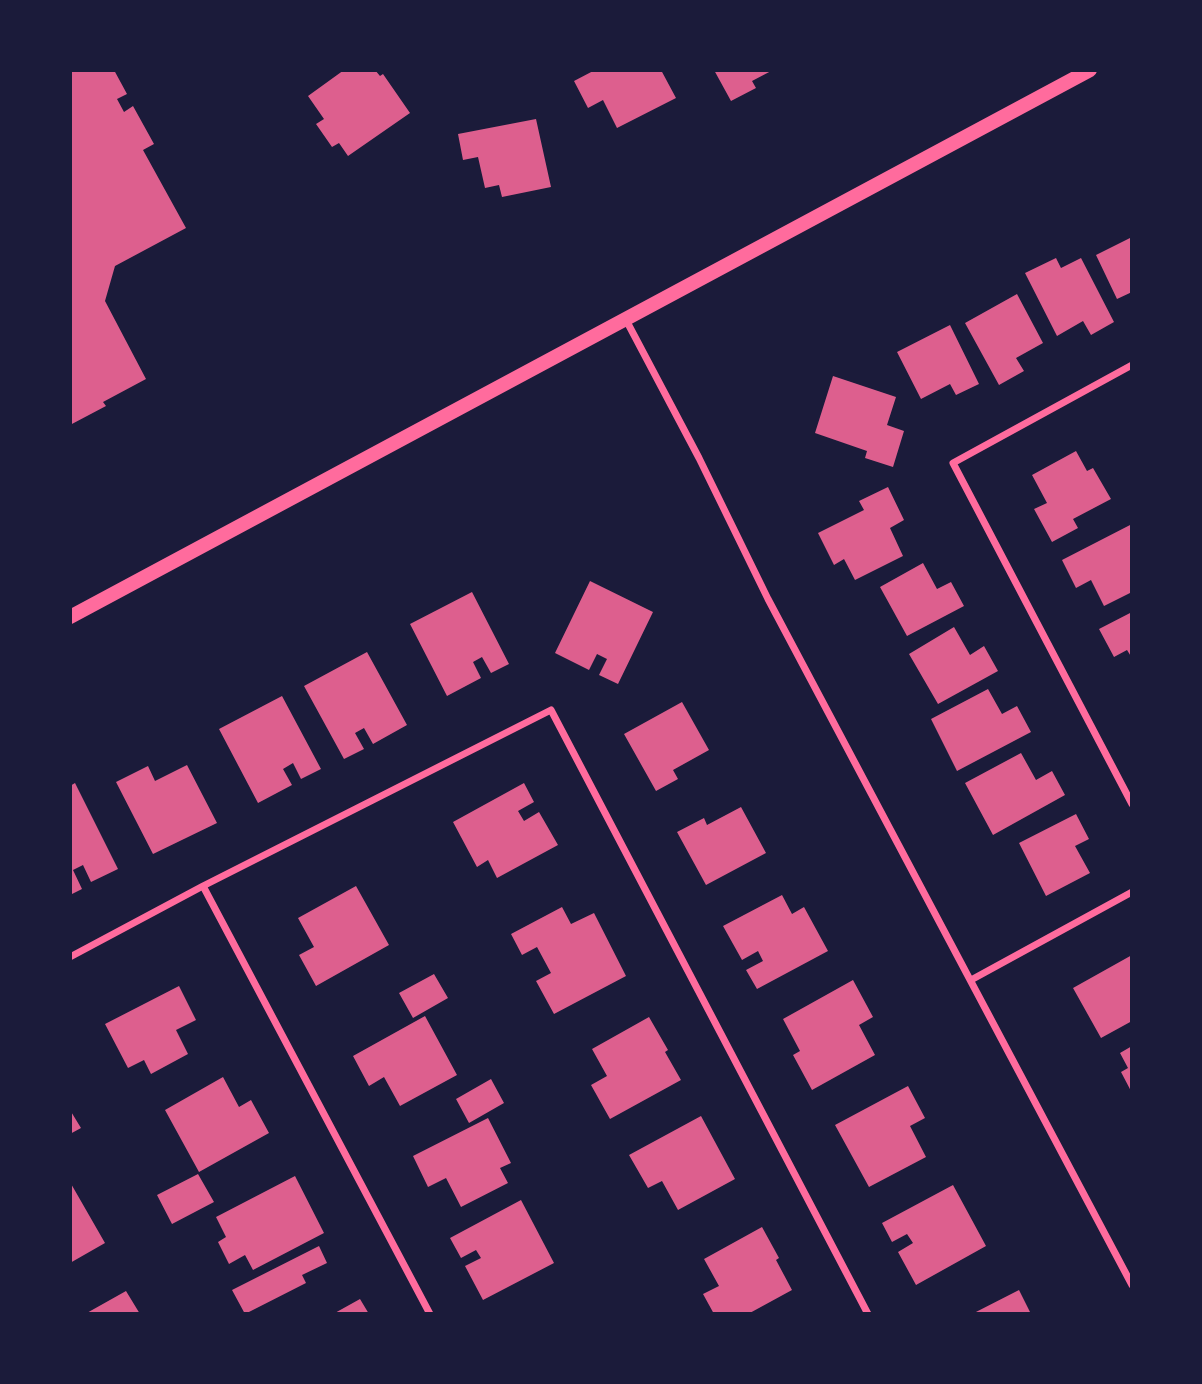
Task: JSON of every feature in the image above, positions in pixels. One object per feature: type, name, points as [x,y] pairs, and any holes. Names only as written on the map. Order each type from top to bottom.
[{"type":"main road","points":[[70,617],[1090,70]]},
{"type":"street","points":[[625,318],[699,457],[768,599],[1132,1285]]},
{"type":"street","points":[[1132,365],[953,463],[1132,804]]},
{"type":"street","points":[[70,957],[203,886],[551,710],[868,1314]]},
{"type":"street","points":[[203,886],[430,1314]]},
{"type":"street","points":[[971,980],[1132,892]]},
{"type":"building","points":[[70,70],[114,70],[127,94],[117,99],[124,112],[133,106],[154,144],[143,150],[186,228],[115,266],[105,301],[146,379],[103,402],[106,406],[70,425]]},
{"type":"building","points":[[344,70],[375,70],[380,76],[383,74],[410,113],[348,156],[339,143],[332,147],[316,124],[324,119],[308,96]]},
{"type":"building","points":[[595,70],[661,70],[676,98],[617,128],[603,100],[588,108],[574,81]]},
{"type":"building","points":[[714,70],[773,70],[752,81],[756,88],[731,101]]},
{"type":"building","points":[[536,119],[551,187],[502,197],[499,185],[485,188],[478,157],[463,160],[458,134]]},
{"type":"building","points":[[1132,237],[1132,292],[1117,299],[1096,255]]},
{"type":"building","points":[[1056,258],[1061,268],[1081,258],[1114,322],[1091,335],[1083,321],[1057,336],[1025,273]]},
{"type":"building","points":[[1017,294],[1043,343],[1016,358],[1024,371],[999,385],[965,323]]},
{"type":"building","points":[[950,325],[979,384],[956,395],[950,384],[921,399],[897,352]]},
{"type":"building","points":[[833,376],[896,397],[887,425],[904,431],[893,467],[865,458],[867,451],[815,433]]},
{"type":"building","points":[[1076,451],[1087,471],[1093,468],[1111,499],[1073,519],[1078,528],[1052,542],[1034,509],[1047,503],[1032,475]]},
{"type":"building","points":[[888,487],[904,520],[890,528],[903,556],[855,580],[844,559],[834,565],[818,533],[864,510],[859,501]]},
{"type":"building","points":[[1132,524],[1132,592],[1104,606],[1091,580],[1076,588],[1062,560]]},
{"type":"building","points":[[923,563],[937,589],[951,582],[964,606],[907,636],[880,587]]},
{"type":"building","points":[[590,581],[653,612],[618,684],[599,675],[607,659],[597,654],[589,670],[555,653]]},
{"type":"building","points":[[472,592],[509,664],[491,673],[482,657],[473,662],[481,678],[447,696],[410,624]]},
{"type":"building","points":[[1132,612],[1132,658],[1127,650],[1114,657],[1099,629]]},
{"type":"building","points":[[954,627],[970,655],[984,646],[998,671],[938,704],[909,654]]},
{"type":"building","points":[[367,652],[407,725],[373,744],[364,728],[355,733],[364,749],[344,759],[304,686]]},
{"type":"building","points":[[988,689],[1002,714],[1017,706],[1031,732],[957,771],[931,719]]},
{"type":"building","points":[[282,696],[321,769],[301,779],[293,763],[283,769],[292,785],[258,803],[219,729]]},
{"type":"building","points":[[682,702],[709,750],[673,770],[678,779],[656,791],[624,734]]},
{"type":"building","points":[[1021,753],[1036,780],[1052,771],[1065,795],[993,835],[965,783]]},
{"type":"building","points":[[187,765],[217,823],[153,854],[116,782],[148,766],[155,781]]},
{"type":"building","points":[[75,783],[118,869],[91,882],[83,865],[73,870],[82,889],[70,895],[70,786]]},
{"type":"building","points":[[524,783],[534,802],[518,811],[524,821],[539,812],[558,845],[497,878],[488,860],[477,867],[453,822]]},
{"type":"building","points":[[741,807],[766,853],[706,885],[677,832],[704,818],[707,825]]},
{"type":"building","points":[[1076,814],[1089,839],[1075,846],[1090,873],[1046,896],[1019,843]]},
{"type":"building","points":[[356,886],[389,945],[316,986],[299,955],[314,947],[298,918]]},
{"type":"building","points":[[782,895],[792,914],[804,907],[828,951],[757,989],[746,970],[763,961],[758,951],[742,960],[723,926]]},
{"type":"building","points":[[562,907],[571,924],[594,913],[626,976],[554,1014],[536,981],[551,973],[537,947],[522,955],[511,934]]},
{"type":"building","points":[[1132,955],[1132,1021],[1101,1038],[1073,988]]},
{"type":"building","points":[[434,974],[448,998],[413,1018],[399,993]]},
{"type":"building","points":[[853,980],[873,1017],[859,1025],[875,1055],[812,1090],[793,1055],[800,1051],[783,1019]]},
{"type":"building","points":[[179,986],[196,1020],[176,1030],[188,1054],[151,1074],[144,1060],[128,1068],[105,1024]]},
{"type":"building","points":[[425,1016],[457,1075],[400,1106],[384,1077],[369,1086],[353,1056]]},
{"type":"building","points":[[649,1017],[681,1080],[610,1119],[591,1085],[607,1076],[592,1049]]},
{"type":"building","points":[[1132,1046],[1132,1093],[1121,1072],[1128,1068],[1120,1053]]},
{"type":"building","points":[[223,1077],[239,1107],[251,1100],[269,1133],[199,1172],[165,1110]]},
{"type":"building","points":[[491,1079],[504,1103],[469,1123],[456,1099]]},
{"type":"building","points":[[908,1086],[925,1118],[910,1126],[926,1157],[869,1187],[835,1125]]},
{"type":"building","points":[[70,1110],[81,1128],[70,1134]]},
{"type":"building","points":[[701,1116],[735,1179],[678,1210],[662,1181],[648,1188],[629,1155]]},
{"type":"building","points":[[488,1118],[511,1163],[500,1168],[508,1183],[461,1207],[446,1178],[428,1187],[413,1156]]},
{"type":"building","points":[[198,1174],[214,1202],[172,1224],[157,1195]]},
{"type":"building","points":[[295,1176],[324,1233],[253,1270],[245,1255],[229,1264],[218,1242],[226,1237],[216,1217]]},
{"type":"building","points":[[70,1182],[105,1243],[70,1263]]},
{"type":"building","points":[[953,1185],[986,1246],[916,1285],[898,1252],[913,1243],[907,1234],[892,1242],[882,1223]]},
{"type":"building","points":[[521,1200],[554,1263],[483,1300],[465,1266],[481,1258],[476,1250],[461,1258],[450,1238]]},
{"type":"building","points":[[762,1227],[792,1290],[748,1314],[714,1314],[703,1294],[719,1286],[704,1259]]},
{"type":"building","points":[[319,1246],[327,1263],[302,1275],[306,1283],[245,1314],[232,1290]]},
{"type":"building","points":[[1019,1290],[1031,1314],[972,1314]]},
{"type":"building","points":[[126,1291],[140,1314],[85,1314]]},
{"type":"building","points":[[360,1299],[369,1314],[333,1314]]}]
